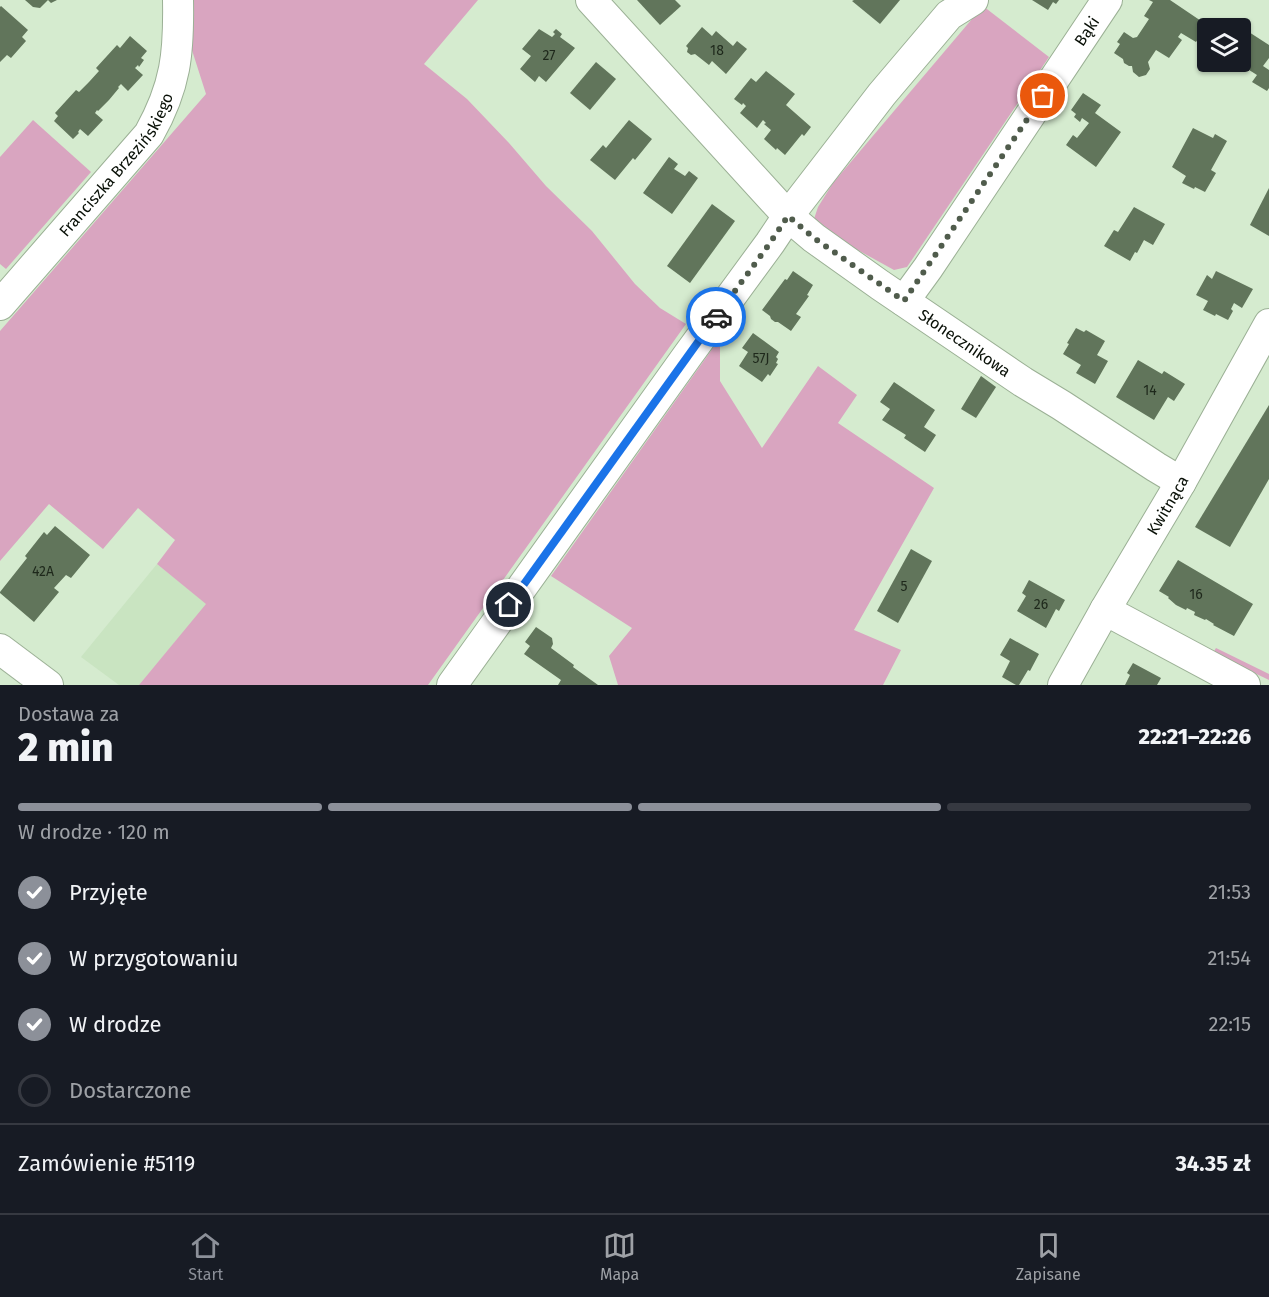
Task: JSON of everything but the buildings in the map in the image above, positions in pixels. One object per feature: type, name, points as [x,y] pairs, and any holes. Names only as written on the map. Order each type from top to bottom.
[{"type":"street","name":"Franciszka Brzezińskiego","points":[[0,305],[149,134],[165,101],[176,66],[178,0]]},
{"type":"street","name":"Słonecznikowa","points":[[591,0],[788,216],[814,238],[1023,382],[1181,482]]},
{"type":"street","name":"Bąki","points":[[904,301],[1107,0]]},
{"type":"street","points":[[452,685],[788,216],[882,94],[949,15],[973,1]]},
{"type":"street","name":"Kwitnąca","points":[[1063,685],[1181,482],[1269,324]]},
{"type":"street","points":[[1105,610],[1245,685]]},
{"type":"street","points":[[0,649],[48,685]]},
{"type":"shaded area","points":[[190,0],[478,0],[424,64],[467,99],[546,186],[592,231],[635,284],[660,308],[686,324],[428,685],[139,685],[206,604],[157,564],[175,540],[138,508],[103,549],[49,504],[0,561],[0,331],[206,94],[190,44]]},
{"type":"shaded area","points":[[983,6],[1049,57],[907,267],[894,270],[845,243],[814,219],[818,207],[833,183]]},
{"type":"shaded area","points":[[33,120],[91,172],[6,269],[0,264],[0,157]]},
{"type":"shaded area","points":[[720,338],[720,381],[762,448],[818,366],[857,395],[838,423],[934,488],[854,630],[901,650],[883,685],[618,685],[609,656],[632,628],[551,576]]},
{"type":"shaded area","points":[[157,564],[207,604],[139,685],[119,685],[81,657]]},
{"type":"shaded area","points":[[1216,648],[1269,674],[1269,680],[1213,653]]},
{"type":"way so far","points":[[716,317],[788,216],[814,238],[904,301],[1043,96]]},
{"type":"route","points":[[509,605],[716,317]]}]
